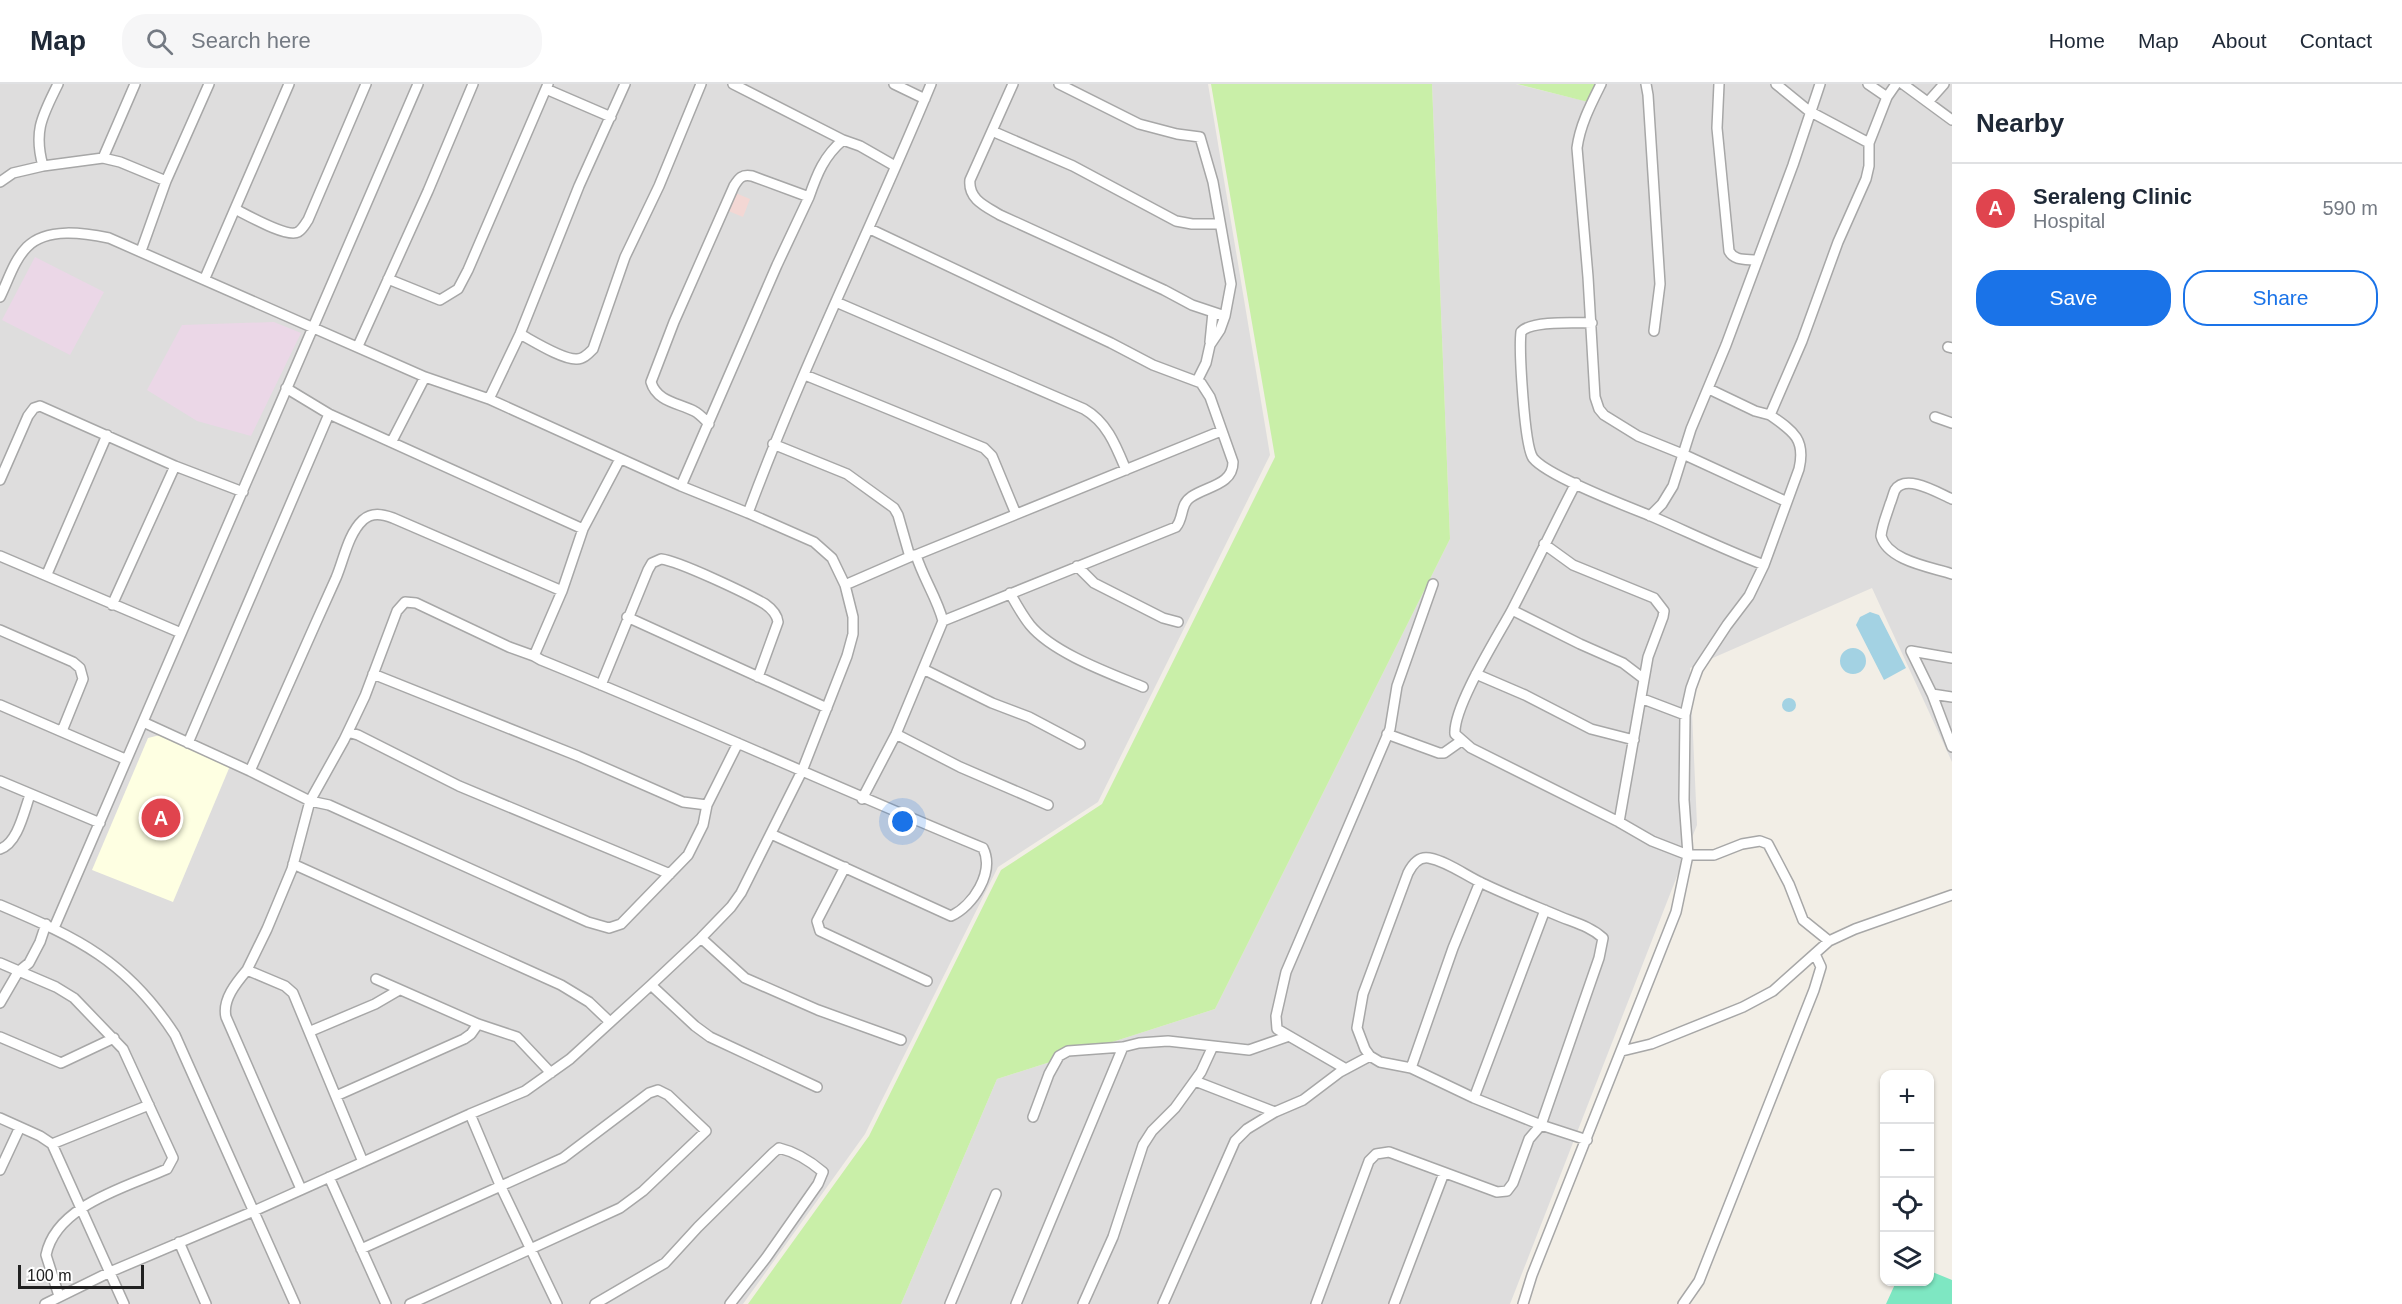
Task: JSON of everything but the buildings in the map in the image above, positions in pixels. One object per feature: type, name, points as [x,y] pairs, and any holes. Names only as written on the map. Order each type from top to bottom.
[{"type":"street","points":[[42,166],[38,142],[39,125],[58,84]]},
{"type":"street","points":[[103,158],[135,84]]},
{"type":"street","points":[[141,250],[166,181],[209,84]]},
{"type":"street","points":[[205,278],[289,84]]},
{"type":"street","points":[[235,209],[286,232],[297,232],[302,229],[308,220],[366,84]]},
{"type":"street","points":[[0,1003],[18,972],[29,963],[50,926],[100,823],[125,759],[243,492],[418,84]]},
{"type":"street","points":[[358,346],[429,191],[473,84]]},
{"type":"street","points":[[489,399],[520,334],[579,186],[625,84]]},
{"type":"street","points":[[520,334],[558,353],[577,359],[593,349],[626,257],[659,186],[700,84]]},
{"type":"street","points":[[733,84],[895,165]]},
{"type":"street","points":[[894,84],[925,99]]},
{"type":"street","points":[[748,513],[774,444],[932,84]]},
{"type":"street","points":[[1013,84],[970,180],[969,187],[976,201],[1000,215],[1192,305],[1225,316]]},
{"type":"street","points":[[1059,84],[1139,124],[1177,134],[1200,137],[1213,182],[1231,284],[1225,316],[1220,330],[1210,345]]},
{"type":"street","points":[[1601,84],[1590,106],[1577,148],[1592,322],[1595,397],[1599,409],[1604,415],[1638,436],[1685,454],[1785,501]]},
{"type":"street","points":[[1646,84],[1660,284],[1654,332]]},
{"type":"street","points":[[1719,84],[1717,128],[1728,251],[1738,259],[1756,260]]},
{"type":"street","points":[[1776,84],[1809,111],[1869,143]]},
{"type":"street","points":[[1650,516],[1662,504],[1673,486],[1685,454],[1691,429],[1709,389],[1793,165],[1809,111],[1820,84]]},
{"type":"street","points":[[1868,84],[1887,96]]},
{"type":"street","points":[[1770,415],[1802,341],[1838,242],[1866,179],[1869,166],[1869,143],[1887,96],[1896,84]]},
{"type":"street","points":[[1903,84],[1952,120]]},
{"type":"street","points":[[1928,102],[1944,84]]},
{"type":"street","points":[[388,279],[440,300],[458,289],[547,86],[610,117]]},
{"type":"street","points":[[992,131],[1080,170],[1176,220],[1192,224],[1219,224]]},
{"type":"street","points":[[681,486],[809,197],[822,162],[843,140]]},
{"type":"street","points":[[0,182],[13,173],[42,166],[103,158],[140,169],[166,181]]},
{"type":"street","points":[[709,424],[696,412],[663,398],[655,391],[651,382],[692,280],[740,177],[752,176],[809,197]]},
{"type":"street","points":[[870,229],[1135,354],[1153,365],[1197,381],[1210,397],[1221,431],[1232,452],[1233,470],[1227,479],[1190,498],[1183,508],[1179,525],[943,621]]},
{"type":"street","points":[[0,297],[26,248],[45,236],[63,234],[97,236],[141,250],[425,377],[489,399],[681,486],[814,542],[832,558],[845,585],[851,609],[853,634],[847,656],[802,771],[741,893],[731,907],[651,985],[551,1074],[525,1091],[110,1272],[45,1304]]},
{"type":"street","points":[[836,302],[1084,409],[1101,422],[1115,444],[1126,470]]},
{"type":"street","points":[[1197,381],[1206,363],[1213,312]]},
{"type":"street","points":[[1592,322],[1535,324],[1525,327],[1521,334],[1525,416],[1529,449],[1533,458],[1546,470],[1628,508],[1764,565]]},
{"type":"street","points":[[805,375],[984,448],[992,456],[1016,514]]},
{"type":"street","points":[[392,441],[425,377]]},
{"type":"street","points":[[286,388],[328,414],[583,529]]},
{"type":"street","points":[[1523,1304],[1532,1275],[1676,912],[1688,855],[1684,800],[1685,714],[1698,669],[1749,596],[1764,565],[1803,454],[1802,447],[1793,433],[1770,415],[1755,411],[1709,389]]},
{"type":"street","points":[[0,480],[28,416],[34,408],[40,406],[175,466],[243,492]]},
{"type":"street","points":[[188,743],[328,414]]},
{"type":"street","points":[[1935,417],[1952,423]]},
{"type":"street","points":[[845,585],[1221,431]]},
{"type":"street","points":[[47,574],[107,435]]},
{"type":"street","points":[[774,444],[847,474],[886,502],[898,515],[913,556],[938,604],[943,621],[896,734],[862,799]]},
{"type":"street","points":[[534,656],[562,591],[583,529],[620,459]]},
{"type":"street","points":[[112,605],[175,466]]},
{"type":"street","points":[[1576,483],[1512,610],[1476,674],[1455,727],[1455,734],[1461,741],[1538,782],[1652,841],[1688,855],[1714,855],[1742,844],[1760,841],[1768,844],[1789,884],[1803,920],[1829,941]]},
{"type":"street","points":[[1952,499],[1917,485],[1901,484],[1895,490],[1881,536],[1889,548],[1899,556],[1952,574]]},
{"type":"street","points":[[250,771],[351,537],[368,516],[383,514],[562,591]]},
{"type":"street","points":[[1545,544],[1573,565],[1654,598],[1664,610],[1664,617],[1648,657],[1619,822]]},
{"type":"street","points":[[0,556],[47,574],[112,605],[180,633]]},
{"type":"street","points":[[601,685],[648,570],[657,561],[666,560],[764,604],[778,618],[776,631],[758,677]]},
{"type":"street","points":[[1077,566],[1094,583],[1162,618],[1178,622]]},
{"type":"street","points":[[1346,1069],[1277,1029],[1276,1017],[1286,972],[1387,735],[1398,686],[1433,584]]},
{"type":"street","points":[[1010,593],[1031,626],[1042,637],[1090,665],[1143,687]]},
{"type":"street","points":[[301,1189],[226,1017],[225,1004],[238,979],[247,970],[267,929],[293,864],[310,801],[348,732],[397,610],[405,602],[410,601],[439,613],[509,647],[738,743],[862,799],[983,848],[988,865],[984,879],[966,904],[951,916],[771,834]]},
{"type":"street","points":[[1512,610],[1623,663],[1644,679]]},
{"type":"street","points":[[627,617],[827,708]]},
{"type":"street","points":[[0,630],[73,662],[80,668],[83,679],[62,731]]},
{"type":"street","points":[[1952,658],[1911,651],[1932,694],[1952,747]]},
{"type":"street","points":[[923,669],[992,703],[1029,717],[1080,744]]},
{"type":"street","points":[[373,674],[578,756],[683,802],[707,806]]},
{"type":"street","points":[[1476,674],[1525,695],[1591,729],[1634,740]]},
{"type":"street","points":[[1932,694],[1952,697]]},
{"type":"street","points":[[1642,699],[1685,714]]},
{"type":"street","points":[[0,705],[125,759]]},
{"type":"street","points":[[143,722],[310,801],[329,805],[588,922],[609,928],[621,924],[688,855],[703,825],[707,806],[738,743]]},
{"type":"street","points":[[348,732],[459,786],[670,874]]},
{"type":"street","points":[[896,734],[960,768],[1048,805]]},
{"type":"street","points":[[1387,735],[1439,753],[1444,753],[1461,741]]},
{"type":"street","points":[[0,781],[100,823]]},
{"type":"street","points":[[0,849],[9,845],[14,837],[30,795]]},
{"type":"street","points":[[1316,1304],[1369,1161],[1376,1154],[1389,1152],[1497,1192],[1507,1191],[1513,1183],[1529,1139],[1541,1125],[1599,958],[1603,938],[1589,928],[1480,882],[1459,870],[1428,858],[1418,860],[1412,865],[1363,994],[1357,1028],[1361,1042],[1370,1056],[1380,1062],[1411,1068],[1474,1098],[1541,1125],[1587,1140]]},
{"type":"street","points":[[293,864],[561,985],[589,1002],[610,1022]]},
{"type":"street","points":[[845,867],[817,921],[820,931],[927,981]]},
{"type":"street","points":[[1411,1068],[1480,882]]},
{"type":"street","points":[[1622,1051],[1651,1044],[1743,1007],[1773,991],[1829,941],[1855,929],[1952,895]]},
{"type":"street","points":[[0,905],[50,926],[91,948],[117,966],[160,1011],[175,1035],[295,1304]]},
{"type":"street","points":[[1474,1098],[1545,910]]},
{"type":"street","points":[[700,938],[745,978],[818,1010],[901,1040]]},
{"type":"street","points":[[1683,1304],[1699,1281],[1814,990],[1821,967],[1815,954]]},
{"type":"street","points":[[0,963],[56,987],[74,998],[114,1038],[130,1060],[173,1158],[167,1169],[81,1207],[64,1222],[47,1249],[47,1261],[58,1296]]},
{"type":"street","points":[[247,970],[293,993],[311,1031],[363,1162]]},
{"type":"street","points":[[376,979],[478,1024],[517,1037],[551,1074]]},
{"type":"street","points":[[651,985],[710,1037],[817,1087]]},
{"type":"street","points":[[311,1031],[375,1004],[399,990]]},
{"type":"street","points":[[336,1096],[464,1039],[478,1024]]},
{"type":"street","points":[[1033,1117],[1049,1074],[1059,1056],[1068,1051],[1168,1041],[1249,1050],[1289,1036]]},
{"type":"street","points":[[0,1037],[61,1063],[114,1038]]},
{"type":"street","points":[[1083,1304],[1113,1237],[1143,1145],[1152,1131],[1175,1108],[1195,1081],[1213,1046]]},
{"type":"street","points":[[1016,1304],[1123,1047]]},
{"type":"street","points":[[1163,1304],[1235,1141],[1247,1129],[1275,1112],[1303,1100],[1346,1069],[1370,1056]]},
{"type":"street","points":[[1195,1081],[1275,1112]]},
{"type":"street","points":[[361,1249],[563,1158],[649,1093],[658,1090],[668,1095],[706,1131],[643,1191],[620,1208],[410,1304]]},
{"type":"street","points":[[52,1144],[149,1105]]},
{"type":"street","points":[[470,1114],[500,1185],[557,1304]]},
{"type":"street","points":[[0,1118],[52,1144],[124,1304]]},
{"type":"street","points":[[0,1170],[20,1127]]},
{"type":"street","points":[[596,1304],[665,1263],[772,1154],[779,1148],[788,1150],[810,1161],[823,1172],[818,1184],[766,1258],[730,1304]]},
{"type":"street","points":[[1394,1304],[1444,1173]]},
{"type":"street","points":[[329,1177],[386,1304]]},
{"type":"street","points":[[950,1304],[996,1194]]},
{"type":"street","points":[[179,1242],[206,1304]]},
{"type":"shaded area","points":[[0,84],[1208,84],[1270,455],[1098,802],[998,867],[865,1134],[743,1304],[0,1304]]},
{"type":"shaded area","points":[[1432,84],[1516,84],[1589,102],[1597,84],[1952,84],[1952,762],[1872,588],[1690,668],[1697,825],[1510,1304],[901,1304],[997,1079],[1215,1009],[1450,539]]},
{"type":"shaded area","points":[[733,192],[750,199],[743,217],[726,210]]},
{"type":"shaded area","points":[[35,257],[104,292],[70,355],[2,320]]},
{"type":"shaded area","points":[[274,322],[301,333],[251,436],[197,421],[147,390],[182,325]]},
{"type":"shaded area","points":[[160,735],[230,766],[173,902],[92,870],[148,738]]},
{"type":"green space","points":[[1211,84],[1432,84],[1450,539],[1215,1009],[997,1079],[901,1304],[748,1304],[869,1136],[1001,870],[1102,804],[1275,457]]},
{"type":"green space","points":[[1517,84],[1596,84],[1588,102]]},
{"type":"green space","points":[[1934,1273],[1952,1280],[1952,1304],[1886,1304],[1894,1286],[1934,1286]]},
{"type":"water","points":[[1870,612],[1879,615],[1906,668],[1884,680],[1856,625],[1860,617]]},
{"type":"water","points":[[1853,648],[1862,652],[1866,661],[1862,670],[1853,674],[1844,670],[1840,661],[1844,652]]},
{"type":"water","points":[[1786,698],[1792,698],[1796,705],[1792,712],[1786,712],[1782,708],[1782,702]]},
{"type":"place","name":"Seraleng Clinic","points":[[161,818]]}]
